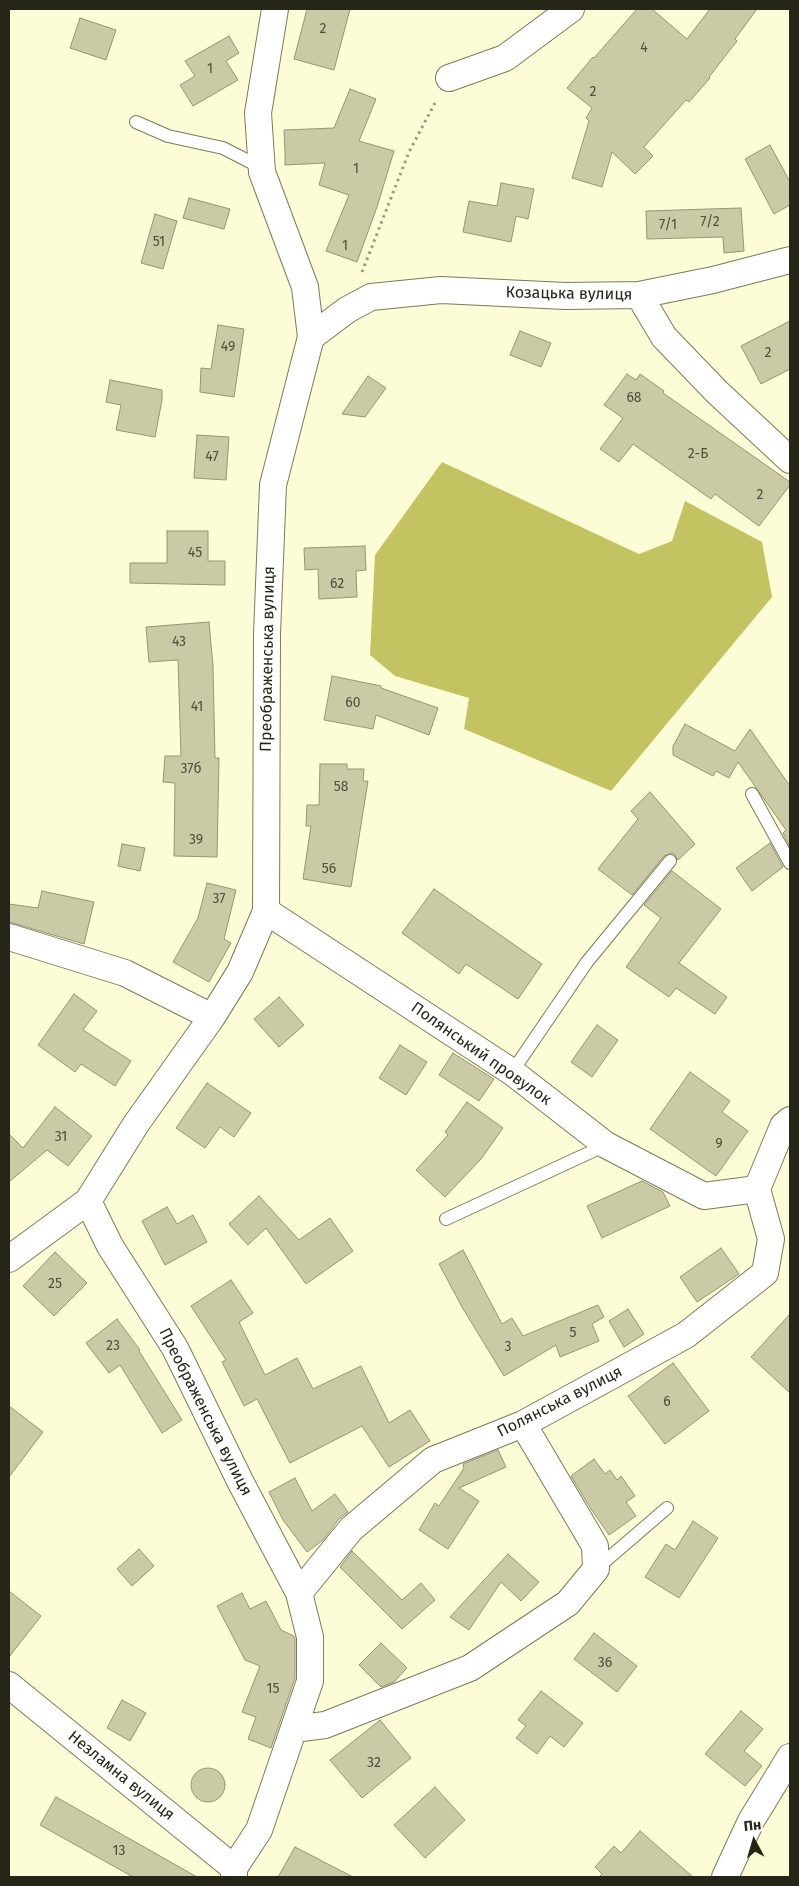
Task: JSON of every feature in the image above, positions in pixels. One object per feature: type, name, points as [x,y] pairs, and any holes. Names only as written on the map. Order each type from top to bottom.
[{"type":"street","points":[[275,9],[258,114],[262,168],[305,287],[311,337]]},
{"type":"street","points":[[449,78],[505,58],[572,9]]},
{"type":"street","name":"Козацька вулиця","points":[[347,310],[371,297],[441,290],[566,296],[639,296],[713,280],[790,260]]},
{"type":"street","points":[[639,296],[664,337],[717,392],[790,460]]},
{"type":"street","points":[[311,337],[347,310]]},
{"type":"street","name":"Преображенська вулиця","points":[[234,1872],[259,1830],[310,1681],[310,1637],[299,1593],[240,1481],[175,1348],[110,1246],[88,1201],[136,1124],[212,1017],[240,972],[266,911],[267,634],[273,484],[311,337]]},
{"type":"street","name":"Полянський провулок","points":[[266,911],[512,1072],[606,1145],[704,1196],[757,1190]]},
{"type":"street","points":[[9,937],[125,973],[212,1017]]},
{"type":"street","points":[[757,1190],[783,1126],[790,1120]]},
{"type":"street","name":"Полянська вулиця","points":[[299,1593],[350,1529],[433,1460],[523,1424],[686,1335],[765,1274],[771,1239],[757,1190]]},
{"type":"street","points":[[9,1259],[88,1201]]},
{"type":"street","points":[[294,1729],[325,1725],[470,1668],[568,1603],[596,1569],[595,1546],[523,1424]]},
{"type":"street","name":"Незламна вулиця","points":[[9,1685],[234,1872]]},
{"type":"street","points":[[725,1877],[751,1821],[790,1757]]},
{"type":"lane","points":[[136,122],[168,136],[224,148],[262,168]]},
{"type":"lane","points":[[752,794],[790,863]]},
{"type":"lane","points":[[512,1072],[587,962],[670,861]]},
{"type":"lane","points":[[446,1219],[606,1145]]},
{"type":"lane","points":[[596,1569],[667,1508]]},
{"type":"path","points":[[347,310],[409,152],[449,78]]},
{"type":"shaded area","points":[[442,462],[639,554],[672,541],[685,501],[762,542],[772,597],[611,791],[464,729],[469,698],[395,676],[370,655],[375,555]]},
{"type":"building","points":[[307,9],[350,9],[334,70],[294,59]]},
{"type":"building","points":[[637,9],[652,9],[687,39],[710,9],[757,9],[710,78],[689,102],[686,100],[644,147],[653,156],[635,174],[612,152],[602,187],[572,178],[589,121],[586,118],[592,108],[567,88]]},
{"type":"building","points":[[80,18],[116,30],[106,60],[70,48]]},
{"type":"building","points":[[229,36],[239,53],[226,61],[238,80],[193,106],[180,85],[195,76],[185,61]]},
{"type":"building","points":[[350,89],[376,99],[359,141],[394,151],[377,207],[357,262],[326,251],[349,195],[319,185],[325,163],[285,165],[284,130],[334,128]]},
{"type":"building","points":[[770,145],[790,182],[790,205],[774,214],[745,159]]},
{"type":"building","points":[[501,183],[534,189],[528,219],[516,216],[511,242],[463,232],[469,201],[497,206]]},
{"type":"building","points":[[189,198],[230,209],[224,229],[183,218]]},
{"type":"building","points":[[741,208],[744,251],[724,253],[723,237],[647,239],[646,211]]},
{"type":"building","points":[[155,214],[177,221],[163,269],[141,263]]},
{"type":"building","points":[[790,321],[790,369],[761,384],[741,346]]},
{"type":"building","points":[[218,325],[244,329],[234,397],[200,392],[201,368],[211,369]]},
{"type":"building","points":[[520,331],[551,343],[541,367],[510,355]]},
{"type":"building","points":[[627,374],[636,380],[640,374],[664,391],[663,393],[790,482],[790,485],[759,526],[715,494],[711,499],[633,444],[619,462],[600,449],[623,418],[604,405]]},
{"type":"building","points":[[368,376],[386,388],[365,417],[342,414]]},
{"type":"building","points":[[110,380],[162,390],[155,437],[116,430],[121,405],[106,402]]},
{"type":"building","points":[[197,435],[229,437],[226,480],[194,478]]},
{"type":"building","points":[[167,531],[208,531],[208,561],[225,561],[225,585],[130,583],[130,563],[167,563]]},
{"type":"building","points":[[365,546],[366,570],[356,571],[357,597],[319,599],[318,569],[305,570],[304,548]]},
{"type":"building","points":[[209,622],[213,666],[215,758],[219,758],[217,857],[174,856],[175,783],[163,782],[165,756],[181,756],[178,660],[149,662],[146,627]]},
{"type":"building","points":[[332,676],[381,686],[381,688],[438,708],[429,735],[376,715],[373,729],[324,720]]},
{"type":"building","points":[[685,724],[735,751],[750,729],[790,786],[790,847],[783,833],[786,830],[738,762],[729,778],[716,771],[713,776],[673,755],[673,746]]},
{"type":"building","points":[[320,764],[347,764],[347,769],[364,769],[363,781],[368,781],[351,887],[303,879],[311,826],[306,826],[307,805],[319,805]]},
{"type":"building","points":[[650,792],[695,844],[678,860],[672,853],[664,856],[632,895],[598,869],[638,819],[631,811]]},
{"type":"building","points":[[770,843],[783,867],[752,891],[736,868]]},
{"type":"building","points":[[122,844],[145,848],[140,871],[118,866]]},
{"type":"building","points":[[672,871],[721,909],[679,963],[727,997],[715,1014],[676,988],[669,997],[626,967],[661,918],[644,905]]},
{"type":"building","points":[[207,883],[236,890],[224,939],[231,943],[209,982],[173,962],[198,918]]},
{"type":"building","points":[[434,889],[542,964],[518,999],[466,964],[459,974],[402,933]]},
{"type":"building","points":[[42,891],[94,902],[84,944],[9,922],[9,904],[38,908]]},
{"type":"building","points":[[74,994],[97,1011],[83,1030],[131,1061],[115,1086],[81,1064],[75,1072],[38,1045]]},
{"type":"building","points":[[279,997],[304,1025],[279,1047],[254,1019]]},
{"type":"building","points":[[597,1025],[618,1040],[592,1077],[571,1062]]},
{"type":"building","points":[[400,1045],[427,1062],[406,1095],[379,1078]]},
{"type":"building","points":[[453,1053],[494,1079],[479,1101],[439,1075]]},
{"type":"building","points":[[690,1072],[730,1101],[722,1112],[748,1131],[716,1176],[650,1129]]},
{"type":"building","points":[[207,1083],[251,1113],[234,1137],[220,1127],[205,1148],[176,1128]]},
{"type":"building","points":[[467,1102],[503,1128],[481,1159],[445,1197],[416,1170],[448,1135],[445,1132]]},
{"type":"building","points":[[55,1107],[92,1136],[68,1166],[47,1150],[9,1182],[9,1134],[23,1148]]},
{"type":"building","points":[[642,1181],[663,1192],[670,1206],[602,1238],[587,1206]]},
{"type":"building","points":[[259,1196],[299,1240],[330,1218],[353,1251],[306,1284],[266,1228],[248,1245],[229,1224]]},
{"type":"building","points":[[167,1207],[177,1224],[193,1215],[207,1242],[165,1265],[142,1221]]},
{"type":"building","points":[[721,1248],[739,1274],[697,1302],[680,1277]]},
{"type":"building","points":[[463,1250],[502,1324],[512,1318],[523,1336],[598,1305],[604,1317],[592,1324],[599,1341],[560,1357],[556,1345],[504,1376],[462,1307],[439,1264]]},
{"type":"building","points":[[55,1252],[87,1283],[54,1316],[23,1286]]},
{"type":"building","points":[[231,1280],[253,1313],[239,1322],[265,1375],[297,1358],[313,1389],[361,1366],[389,1423],[410,1410],[430,1441],[389,1467],[362,1426],[290,1463],[257,1399],[244,1406],[222,1362],[226,1360],[191,1306]]},
{"type":"building","points":[[628,1309],[644,1334],[624,1347],[609,1321]]},
{"type":"building","points":[[790,1314],[790,1393],[751,1357]]},
{"type":"building","points":[[117,1319],[140,1350],[182,1420],[162,1433],[120,1365],[109,1373],[86,1343]]},
{"type":"building","points":[[673,1363],[709,1411],[665,1444],[628,1396]]},
{"type":"building","points":[[9,1406],[43,1432],[9,1477]]},
{"type":"building","points":[[498,1450],[506,1467],[459,1488],[479,1501],[448,1549],[419,1530],[435,1503],[439,1506],[464,1468],[463,1464]]},
{"type":"building","points":[[594,1459],[605,1474],[610,1470],[617,1480],[621,1476],[635,1496],[626,1502],[636,1516],[609,1535],[571,1476]]},
{"type":"building","points":[[295,1478],[312,1511],[335,1494],[348,1512],[339,1519],[323,1540],[307,1552],[283,1520],[269,1492]]},
{"type":"building","points":[[693,1521],[718,1538],[679,1598],[645,1577],[666,1544],[675,1550]]},
{"type":"building","points":[[139,1549],[154,1566],[132,1586],[117,1569]]},
{"type":"building","points":[[352,1551],[402,1600],[421,1583],[435,1600],[402,1629],[340,1567]]},
{"type":"building","points":[[508,1554],[539,1582],[521,1601],[501,1582],[469,1630],[450,1617]]},
{"type":"building","points":[[9,1591],[41,1616],[9,1657]]},
{"type":"building","points":[[242,1593],[250,1609],[266,1601],[281,1630],[294,1636],[295,1639],[295,1678],[271,1748],[248,1739],[256,1717],[242,1712],[260,1666],[245,1660],[217,1606]]},
{"type":"building","points":[[594,1633],[637,1666],[617,1692],[574,1659]]},
{"type":"building","points":[[381,1643],[407,1668],[394,1682],[381,1687],[359,1665]]},
{"type":"building","points":[[541,1691],[583,1723],[564,1747],[550,1736],[537,1754],[516,1738],[526,1726],[518,1720]]},
{"type":"building","points":[[122,1700],[146,1713],[130,1741],[107,1728]]},
{"type":"building","points":[[741,1711],[763,1729],[744,1751],[762,1766],[745,1786],[705,1754]]},
{"type":"building","points":[[380,1720],[411,1758],[362,1798],[330,1760]]},
{"type":"building","points":[[208,1768],[220,1773],[225,1785],[220,1797],[208,1802],[196,1797],[191,1785],[196,1773]]},
{"type":"building","points":[[435,1787],[465,1820],[425,1858],[394,1825]]},
{"type":"building","points":[[56,1797],[197,1877],[133,1877],[40,1825]]},
{"type":"building","points":[[640,1831],[693,1877],[599,1877],[602,1874],[595,1867],[614,1846],[621,1853]]},
{"type":"building","points":[[295,1847],[353,1877],[278,1877]]}]
